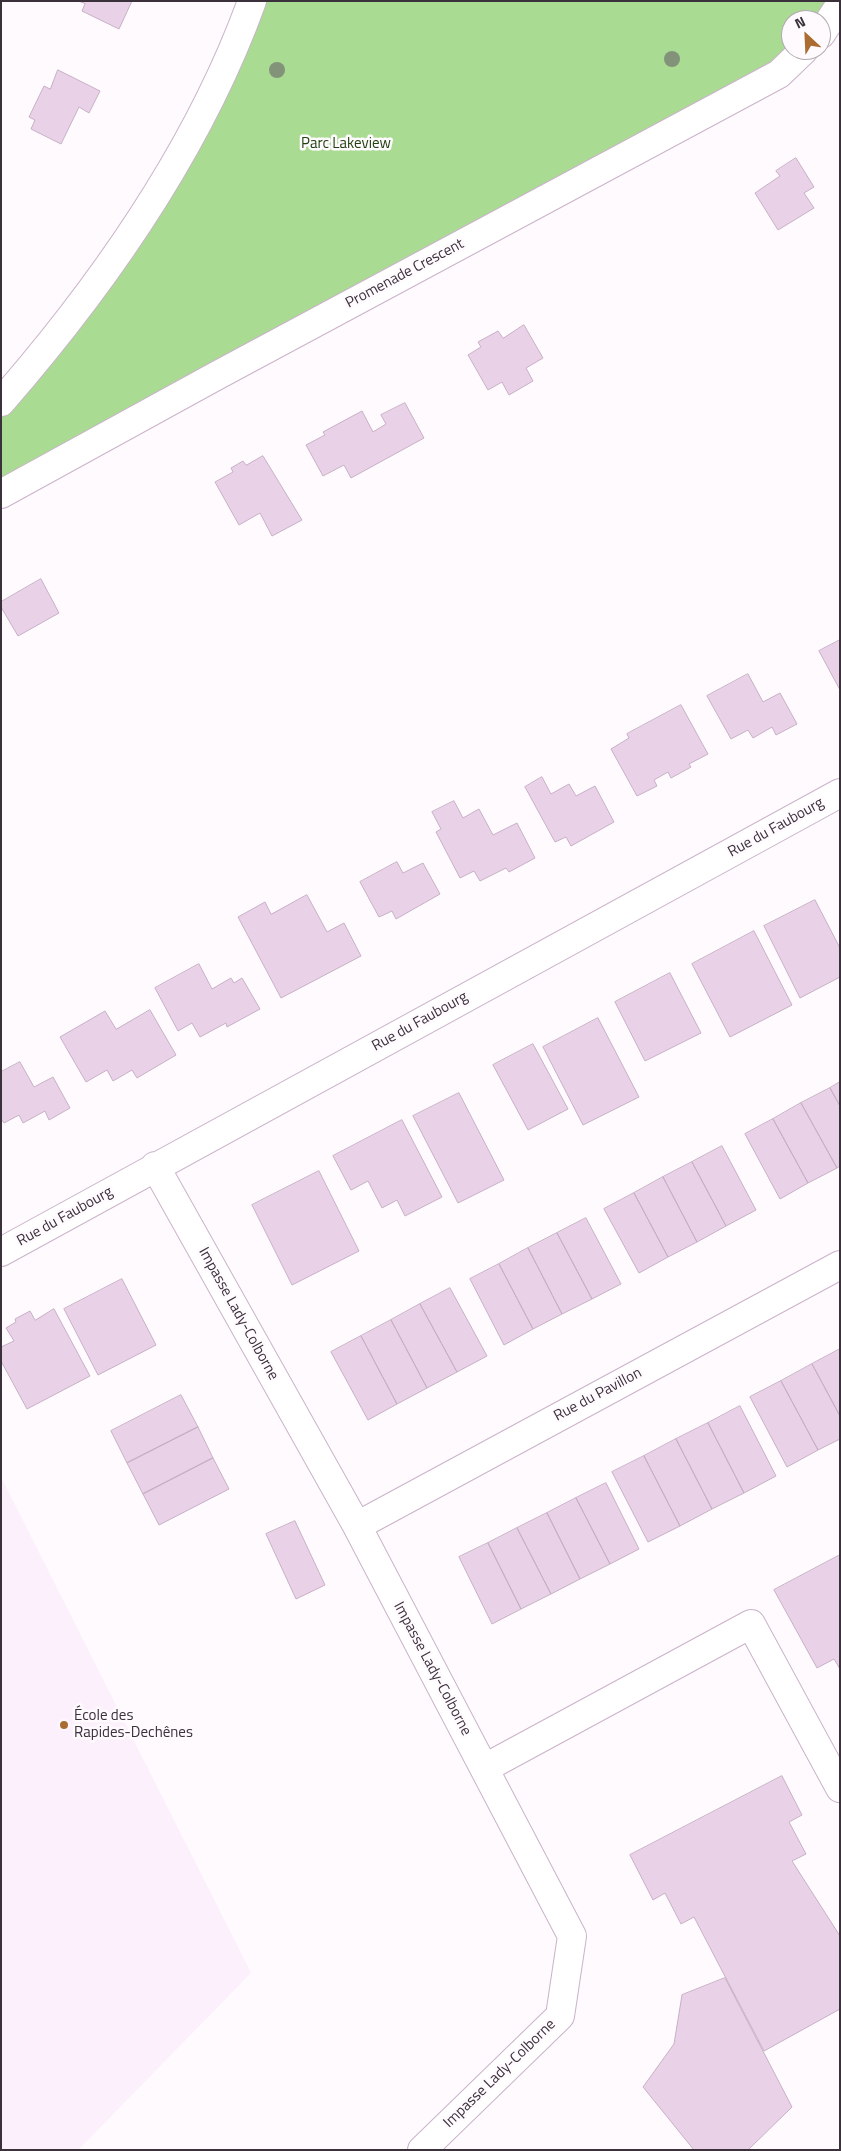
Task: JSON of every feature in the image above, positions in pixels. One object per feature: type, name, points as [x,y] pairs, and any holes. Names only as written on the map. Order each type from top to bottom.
[{"type":"street","points":[[1,402],[120,253],[182,150],[236,45],[252,1]]},
{"type":"street","points":[[831,19],[840,5]]},
{"type":"street","name":"Promenade Crescent","points":[[1,494],[233,366],[779,74],[794,60]]},
{"type":"street","name":"Rue du Faubourg","points":[[1,1252],[155,1166],[840,793]]},
{"type":"street","name":"Impasse Lady-Colborne","points":[[155,1166],[357,1526],[572,1936],[560,2016],[422,2150]]},
{"type":"street","name":"Rue du Pavillon","points":[[357,1526],[840,1265]]},
{"type":"street","points":[[485,1768],[751,1624],[840,1788]]},
{"type":"shaded area","name":"École des Rapides-Dechênes","points":[[1,1477],[251,1973],[78,2150],[1,2150]]},
{"type":"green space","name":"Parc Lakeview","points":[[252,1],[840,1],[831,10],[781,10],[781,60],[786,60],[1,494],[1,402],[120,253]]},
{"type":"building","points":[[79,1],[132,1],[119,29],[82,11],[85,4]]},
{"type":"building","points":[[58,70],[100,91],[89,113],[79,107],[61,144],[31,129],[35,120],[29,117],[44,86],[50,89]]},
{"type":"building","points":[[796,158],[814,187],[804,193],[814,208],[778,230],[755,193],[780,176],[776,171]]},
{"type":"building","points":[[524,325],[543,358],[526,368],[533,381],[509,395],[502,382],[488,390],[468,355],[481,347],[478,342],[498,331],[503,338]]},
{"type":"building","points":[[405,403],[424,438],[351,478],[344,465],[323,476],[306,445],[325,435],[323,432],[362,411],[373,432],[386,424],[381,415]]},
{"type":"building","points":[[263,456],[302,520],[272,536],[260,513],[239,525],[215,482],[233,472],[231,468],[243,461],[246,465]]},
{"type":"building","points":[[41,579],[59,613],[18,636],[1,607],[1,602]]},
{"type":"building","points":[[840,640],[840,690],[819,651]]},
{"type":"building","points":[[748,674],[763,702],[780,693],[797,724],[776,735],[772,727],[753,738],[748,730],[731,739],[707,696]]},
{"type":"building","points":[[681,705],[708,754],[689,764],[691,767],[671,778],[668,772],[654,780],[657,786],[637,796],[611,749],[629,738],[627,734]]},
{"type":"building","points":[[542,777],[551,794],[569,784],[576,796],[595,786],[614,822],[571,846],[566,837],[555,842],[525,787]]},
{"type":"building","points":[[454,801],[463,818],[479,809],[493,835],[517,823],[535,858],[509,872],[506,868],[480,881],[474,871],[460,878],[436,832],[441,829],[432,812]]},
{"type":"building","points":[[397,862],[403,873],[423,863],[440,894],[396,919],[392,911],[379,917],[360,882]]},
{"type":"building","points":[[307,895],[327,932],[344,923],[361,956],[281,998],[238,917],[265,902],[271,914]]},
{"type":"building","points":[[815,900],[840,948],[840,977],[800,998],[764,926]]},
{"type":"building","points":[[754,931],[792,1005],[730,1037],[692,964]]},
{"type":"building","points":[[199,964],[212,989],[231,978],[234,983],[242,978],[260,1009],[227,1027],[226,1023],[200,1037],[192,1023],[178,1031],[155,988]]},
{"type":"building","points":[[670,973],[701,1033],[645,1061],[615,1002]]},
{"type":"building","points":[[150,1010],[176,1055],[137,1078],[132,1070],[113,1081],[107,1070],[86,1082],[60,1037],[105,1011],[116,1029]]},
{"type":"building","points":[[598,1018],[639,1097],[583,1125],[543,1047]]},
{"type":"building","points":[[533,1044],[568,1109],[528,1130],[493,1065]]},
{"type":"building","points":[[20,1062],[34,1087],[53,1077],[70,1108],[49,1120],[45,1111],[23,1123],[19,1115],[4,1123],[1,1119],[1,1072]]},
{"type":"building","points":[[840,1082],[840,1106],[830,1088]]},
{"type":"building","points":[[830,1088],[840,1106],[840,1166],[837,1168],[801,1103]]},
{"type":"building","points":[[459,1093],[504,1180],[458,1203],[413,1116]]},
{"type":"building","points":[[801,1103],[837,1168],[808,1183],[773,1119]]},
{"type":"building","points":[[773,1119],[808,1183],[780,1199],[745,1134]]},
{"type":"building","points":[[402,1120],[442,1197],[405,1216],[397,1200],[382,1208],[368,1181],[351,1190],[333,1156]]},
{"type":"building","points":[[722,1146],[756,1210],[726,1226],[692,1162]]},
{"type":"building","points":[[692,1162],[726,1226],[697,1242],[663,1177]]},
{"type":"building","points":[[319,1171],[359,1251],[292,1285],[252,1205]]},
{"type":"building","points":[[663,1177],[697,1242],[668,1257],[634,1193]]},
{"type":"building","points":[[634,1193],[668,1257],[639,1273],[604,1209]]},
{"type":"building","points":[[586,1218],[621,1284],[592,1299],[557,1233]]},
{"type":"building","points":[[557,1233],[592,1299],[562,1314],[528,1248]]},
{"type":"building","points":[[528,1248],[562,1314],[533,1329],[499,1264]]},
{"type":"building","points":[[499,1264],[533,1329],[504,1345],[470,1279]]},
{"type":"building","points":[[122,1279],[156,1345],[98,1375],[64,1309]]},
{"type":"building","points":[[450,1288],[487,1356],[457,1372],[420,1304]]},
{"type":"building","points":[[420,1304],[457,1372],[427,1388],[391,1320]]},
{"type":"building","points":[[54,1309],[90,1376],[27,1409],[1,1361],[1,1347],[14,1341],[6,1328],[16,1322],[15,1319],[30,1311],[35,1320]]},
{"type":"building","points":[[391,1320],[427,1388],[397,1404],[361,1336]]},
{"type":"building","points":[[361,1336],[397,1404],[368,1420],[331,1352]]},
{"type":"building","points":[[840,1349],[840,1416],[812,1364]]},
{"type":"building","points":[[812,1364],[840,1416],[840,1439],[818,1450],[781,1381]]},
{"type":"building","points":[[781,1381],[818,1450],[787,1467],[750,1397]]},
{"type":"building","points":[[181,1395],[198,1427],[127,1463],[111,1431]]},
{"type":"building","points":[[740,1406],[776,1476],[744,1493],[708,1423]]},
{"type":"building","points":[[708,1423],[744,1493],[712,1509],[676,1439]]},
{"type":"building","points":[[198,1427],[213,1458],[143,1494],[127,1463]]},
{"type":"building","points":[[676,1439],[712,1509],[680,1526],[644,1456]]},
{"type":"building","points":[[644,1456],[680,1526],[648,1542],[612,1472]]},
{"type":"building","points":[[213,1458],[229,1489],[159,1525],[143,1494]]},
{"type":"building","points":[[606,1483],[639,1549],[610,1564],[576,1498]]},
{"type":"building","points":[[576,1498],[610,1564],[580,1579],[547,1513]]},
{"type":"building","points":[[547,1513],[580,1579],[551,1594],[517,1528]]},
{"type":"building","points":[[295,1521],[325,1585],[296,1599],[266,1534]]},
{"type":"building","points":[[517,1528],[551,1594],[521,1609],[488,1543]]},
{"type":"building","points":[[488,1543],[521,1609],[492,1624],[459,1557]]},
{"type":"building","points":[[840,1555],[840,1669],[834,1659],[817,1668],[774,1590]]},
{"type":"building","points":[[782,1776],[802,1815],[789,1822],[806,1854],[792,1861],[840,1936],[840,2009],[764,2051],[694,1917],[681,1924],[665,1893],[653,1900],[630,1855]]},
{"type":"building","points":[[725,1978],[792,2107],[748,2150],[694,2150],[643,2087],[674,2044],[682,1995]]},
{"type":"place","name":"École des Rapides-Dechênes","points":[[64,1725]]}]
